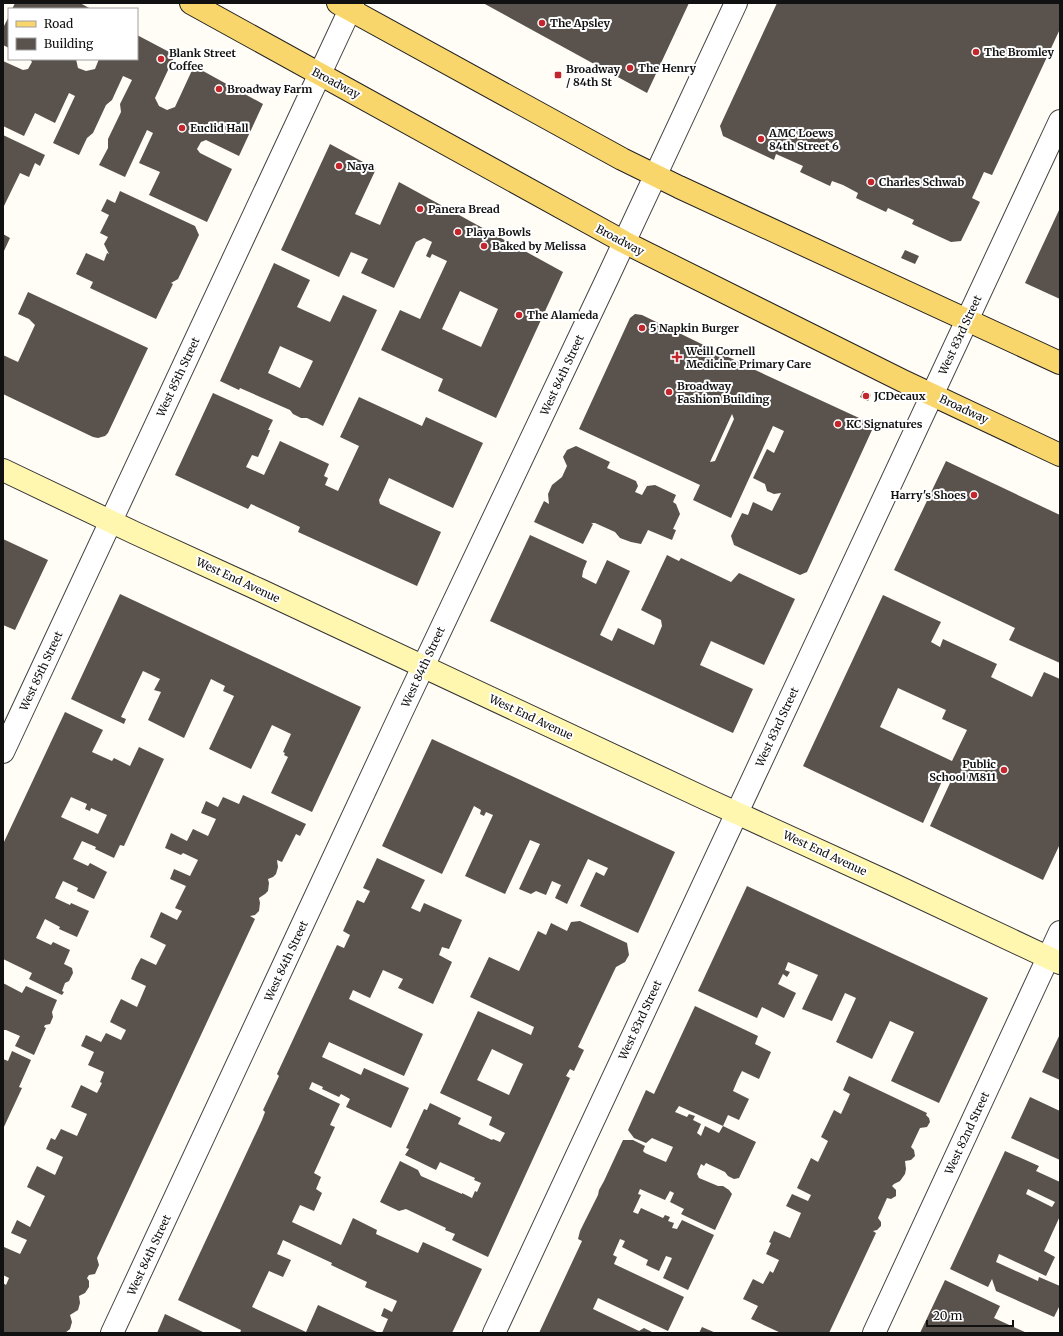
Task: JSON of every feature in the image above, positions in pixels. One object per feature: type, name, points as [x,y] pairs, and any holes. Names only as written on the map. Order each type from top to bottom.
[{"type":"main road","name":"Broadway","points":[[191,3],[624,242],[932,395],[1060,455]]},
{"type":"main road","points":[[347,5],[615,155],[1060,363]]},
{"type":"street","name":"West 84th Street","points":[[112,1333],[423,666],[736,3]]},
{"type":"street","name":"West 85th Street","points":[[3,752],[319,74],[347,5]]},
{"type":"street","name":"West 83rd Street","points":[[494,1333],[1060,121]]},
{"type":"street","name":"West End Avenue","points":[[3,470],[1054,960]]},
{"type":"street","name":"West 82nd Street","points":[[874,1333],[1054,960],[1060,932]]},
{"type":"building","points":[[15,3],[80,3],[89,8],[12,8]]},
{"type":"building","name":"The Henry","points":[[483,3],[689,3],[647,93]]},
{"type":"building","points":[[777,3],[1060,3],[1060,29],[992,175],[984,172],[972,198],[980,202],[961,241],[951,242],[912,224],[914,220],[888,208],[886,212],[856,198],[858,193],[843,185],[832,181],[830,186],[800,172],[803,166],[776,154],[774,160],[723,136],[720,126]]},
{"type":"building","points":[[8,18],[8,48],[3,45],[3,28]]},
{"type":"building","name":"Euclid Hall","points":[[138,36],[175,55],[155,98],[159,106],[167,110],[175,107],[194,66],[263,104],[239,156],[206,140],[201,142],[197,149],[200,153],[232,169],[207,222],[149,195],[160,172],[139,163],[153,133],[147,130],[125,177],[99,165],[108,148],[108,139],[121,112],[120,104],[132,80],[123,76],[112,100],[106,105],[93,133],[87,138],[79,155],[53,143],[75,96],[69,93],[55,123],[35,113],[24,136],[3,126],[3,61],[23,70],[28,69],[32,62],[31,60],[76,60],[78,68],[86,71],[95,69],[99,60],[138,60]]},
{"type":"building","points":[[3,135],[45,155],[40,166],[35,163],[29,177],[20,173],[3,208]]},
{"type":"building","name":"The Alameda","points":[[330,144],[376,169],[355,214],[380,225],[399,182],[563,272],[496,418],[438,391],[443,379],[381,350],[400,310],[420,319],[447,261],[432,254],[430,258],[426,256],[432,242],[424,238],[416,242],[394,288],[361,273],[368,259],[351,252],[339,277],[281,250]],"holes":[[[460,291],[498,309],[481,347],[442,329]]]},
{"type":"building","points":[[120,191],[195,226],[199,235],[178,279],[171,283],[173,284],[156,319],[90,288],[93,282],[76,274],[86,253],[104,261],[107,253],[109,254],[104,244],[108,237],[100,233],[109,215],[101,211],[107,199],[115,203]]},
{"type":"building","points":[[1060,208],[1060,299],[1025,283]]},
{"type":"building","points":[[3,234],[10,238],[3,253]]},
{"type":"building","points":[[905,250],[919,256],[915,264],[901,258]]},
{"type":"building","points":[[274,263],[310,280],[297,307],[330,322],[343,295],[377,310],[323,426],[307,418],[301,418],[293,414],[290,410],[240,388],[239,390],[220,381]],"holes":[[[280,346],[313,361],[300,388],[268,373]]]},
{"type":"building","points":[[28,292],[148,348],[108,433],[105,436],[98,438],[93,437],[3,394],[3,355],[18,362],[35,325],[29,319],[18,314]]},
{"type":"building","points":[[635,314],[642,315],[753,369],[870,423],[872,430],[807,572],[800,575],[734,545],[731,536],[742,513],[748,515],[753,502],[772,511],[781,493],[774,494],[767,491],[765,484],[753,478],[767,449],[774,453],[784,431],[773,426],[731,518],[693,500],[700,485],[579,429],[630,318]],"holes":[[[732,414],[734,419],[715,461],[710,462]]]},
{"type":"building","name":"JCDecaux","points":[[863,391],[871,395],[868,401],[860,397]]},
{"type":"building","points":[[213,393],[273,420],[258,457],[252,455],[246,467],[264,475],[280,441],[329,464],[324,476],[328,478],[325,485],[338,491],[359,446],[340,437],[359,397],[422,426],[426,417],[483,443],[453,508],[389,478],[379,500],[380,504],[441,532],[417,586],[298,532],[300,527],[251,504],[248,509],[175,475]]},
{"type":"building","points":[[576,446],[610,462],[607,468],[636,481],[638,486],[635,492],[642,495],[647,486],[655,485],[676,495],[673,502],[676,504],[680,514],[673,529],[676,530],[672,540],[648,530],[641,544],[631,542],[620,538],[615,532],[595,523],[591,523],[593,524],[583,544],[534,522],[544,501],[549,504],[548,494],[552,485],[562,477],[567,466],[563,457],[567,450]]},
{"type":"building","points":[[946,461],[1060,515],[1060,663],[1009,640],[1015,628],[894,570]]},
{"type":"building","points":[[530,535],[587,561],[582,577],[596,584],[607,560],[630,571],[600,635],[612,641],[618,628],[654,645],[662,626],[661,620],[641,610],[667,555],[679,561],[681,558],[731,582],[739,573],[795,599],[764,665],[711,641],[700,665],[753,689],[733,733],[490,621]]},
{"type":"building","points":[[3,539],[48,560],[15,630],[3,625]]},
{"type":"building","points":[[120,594],[361,707],[312,812],[271,793],[288,757],[284,755],[285,753],[283,752],[291,734],[272,725],[251,769],[209,749],[234,696],[223,691],[225,686],[211,679],[184,738],[148,720],[161,692],[154,690],[160,679],[143,671],[121,717],[126,719],[124,724],[71,699]]},
{"type":"building","points":[[883,595],[941,622],[931,642],[940,647],[943,639],[997,664],[991,677],[1032,697],[1044,672],[1060,679],[1060,844],[1043,880],[930,826],[950,783],[943,779],[923,823],[803,766]],"holes":[[[898,688],[946,710],[942,719],[967,730],[952,761],[880,727]]]},
{"type":"building","points":[[65,712],[103,730],[92,752],[112,761],[114,758],[130,766],[139,747],[164,759],[124,846],[120,845],[114,858],[95,849],[96,847],[82,841],[73,859],[88,866],[90,863],[107,872],[94,899],[77,891],[78,888],[63,881],[59,889],[55,898],[89,911],[77,937],[59,929],[60,927],[45,919],[36,938],[51,945],[53,942],[70,950],[64,964],[72,968],[73,973],[69,981],[65,983],[62,991],[64,992],[62,995],[29,979],[32,973],[3,959],[3,844]],"holes":[[[71,797],[87,804],[85,809],[90,811],[91,808],[107,815],[98,834],[61,817]]]},
{"type":"building","points":[[432,739],[675,852],[638,933],[580,906],[596,872],[604,876],[608,868],[588,859],[567,904],[555,898],[561,885],[552,881],[546,895],[536,891],[531,894],[519,889],[540,844],[530,840],[505,894],[465,876],[493,815],[486,812],[484,816],[480,814],[481,810],[474,806],[442,874],[382,846]]},
{"type":"building","points":[[243,795],[306,824],[300,836],[296,834],[282,862],[277,860],[278,867],[276,874],[268,879],[268,891],[259,898],[259,911],[255,915],[250,916],[255,919],[97,1258],[99,1265],[95,1274],[89,1275],[87,1278],[89,1281],[89,1287],[85,1293],[79,1296],[80,1303],[78,1310],[70,1315],[72,1322],[70,1329],[65,1333],[3,1332],[3,1283],[6,1285],[9,1278],[3,1275],[3,1249],[4,1247],[20,1254],[27,1240],[11,1233],[17,1220],[30,1227],[45,1196],[27,1187],[37,1166],[55,1175],[63,1157],[46,1149],[51,1138],[55,1140],[61,1129],[77,1136],[87,1114],[71,1107],[81,1085],[97,1093],[102,1083],[100,1082],[104,1072],[88,1065],[94,1052],[81,1046],[86,1035],[101,1042],[106,1033],[121,1040],[126,1030],[110,1022],[121,999],[137,1007],[146,986],[131,979],[136,967],[141,958],[156,965],[166,945],[150,937],[161,912],[177,920],[182,911],[175,908],[186,886],[170,879],[174,869],[190,876],[198,860],[183,853],[181,855],[165,848],[171,833],[187,841],[193,829],[208,836],[216,819],[201,813],[206,801],[218,807],[223,797],[239,804]]},
{"type":"building","points":[[377,858],[425,880],[411,908],[420,912],[424,903],[462,920],[449,949],[442,947],[439,955],[452,962],[433,1004],[398,988],[403,979],[383,970],[370,998],[353,990],[349,999],[423,1034],[404,1076],[329,1042],[322,1057],[361,1075],[364,1068],[409,1088],[391,1128],[346,1107],[350,1099],[341,1094],[339,1097],[322,1089],[323,1087],[312,1082],[309,1089],[340,1104],[330,1125],[335,1127],[314,1173],[321,1177],[316,1189],[322,1193],[314,1211],[300,1205],[292,1222],[341,1245],[353,1218],[377,1230],[376,1234],[418,1253],[423,1242],[482,1269],[452,1333],[382,1333],[388,1319],[381,1316],[384,1308],[392,1312],[397,1301],[365,1287],[367,1282],[331,1265],[332,1263],[283,1240],[277,1254],[291,1260],[283,1277],[269,1271],[252,1307],[306,1332],[318,1305],[379,1333],[240,1333],[241,1330],[178,1300],[262,1120],[265,1112],[263,1110],[279,1076],[277,1074],[337,945],[344,948],[350,935],[343,931],[357,900],[364,903],[370,891],[363,888]]},
{"type":"building","points":[[747,886],[988,998],[939,1103],[891,1081],[914,1032],[890,1021],[872,1059],[836,1042],[856,998],[845,993],[832,1021],[802,1009],[818,975],[788,962],[785,970],[790,972],[787,977],[783,974],[778,984],[796,993],[784,1018],[762,1007],[757,1018],[698,991]]},
{"type":"building","points":[[580,921],[627,943],[629,955],[625,962],[616,967],[578,1047],[584,1050],[574,1071],[570,1069],[566,1076],[570,1078],[488,1257],[452,1240],[455,1234],[445,1230],[446,1228],[406,1209],[399,1211],[380,1202],[400,1161],[418,1170],[421,1176],[462,1194],[472,1198],[475,1191],[477,1192],[481,1183],[474,1180],[475,1178],[440,1162],[436,1170],[405,1155],[409,1149],[406,1148],[424,1109],[427,1110],[430,1103],[461,1118],[458,1124],[492,1140],[493,1139],[500,1142],[505,1133],[489,1125],[492,1117],[440,1093],[478,1011],[531,1035],[534,1027],[470,997],[489,957],[519,971],[538,931],[546,935],[551,923],[567,931],[571,922]],"holes":[[[492,1049],[523,1064],[509,1095],[477,1080]]]},
{"type":"building","points":[[3,983],[22,993],[26,986],[57,1000],[52,1012],[53,1017],[50,1024],[45,1025],[44,1027],[46,1028],[34,1055],[15,1046],[20,1036],[3,1030]]},
{"type":"building","points":[[695,1006],[758,1036],[755,1044],[771,1052],[759,1079],[742,1071],[733,1091],[749,1099],[739,1120],[728,1115],[723,1126],[756,1142],[739,1178],[734,1179],[728,1176],[725,1172],[706,1163],[704,1166],[701,1164],[697,1174],[699,1178],[718,1186],[723,1186],[732,1194],[715,1230],[681,1214],[684,1209],[670,1202],[674,1193],[670,1191],[665,1200],[640,1189],[638,1194],[641,1195],[633,1212],[638,1214],[641,1208],[663,1218],[665,1215],[670,1217],[668,1221],[674,1223],[672,1228],[677,1229],[682,1220],[714,1235],[688,1290],[663,1278],[672,1258],[666,1256],[659,1271],[646,1265],[648,1260],[622,1247],[625,1241],[620,1239],[613,1255],[617,1257],[614,1264],[684,1297],[668,1331],[598,1298],[593,1309],[639,1331],[644,1328],[654,1333],[539,1333],[582,1241],[578,1239],[580,1231],[623,1140],[633,1140],[645,1146],[643,1151],[645,1153],[666,1162],[673,1147],[652,1138],[646,1143],[634,1138],[628,1130],[646,1090],[654,1094]],"holes":[[[679,1106],[723,1126],[719,1133],[705,1126],[701,1136],[697,1133],[701,1124],[693,1120],[695,1116],[689,1114],[687,1117],[675,1112]]]},
{"type":"building","points":[[1060,1034],[1060,1080],[1042,1072]]},
{"type":"building","points":[[12,1051],[31,1060],[19,1087],[22,1088],[3,1129],[3,1059],[8,1061]]},
{"type":"building","points":[[849,1076],[927,1113],[926,1115],[930,1122],[927,1127],[920,1128],[911,1147],[914,1150],[915,1156],[911,1160],[905,1161],[905,1174],[900,1181],[892,1186],[896,1190],[896,1196],[891,1199],[887,1198],[878,1218],[881,1222],[881,1226],[877,1230],[873,1231],[876,1233],[829,1333],[781,1333],[751,1319],[758,1306],[743,1299],[753,1279],[763,1284],[770,1271],[773,1273],[779,1260],[766,1254],[774,1231],[790,1238],[801,1213],[786,1206],[792,1194],[808,1201],[811,1195],[797,1188],[811,1158],[818,1162],[828,1141],[821,1137],[834,1110],[841,1114],[850,1094],[843,1090]]},
{"type":"building","points":[[1030,1097],[1060,1111],[1060,1160],[1011,1138]]},
{"type":"building","points":[[1005,1151],[1039,1166],[1036,1171],[1060,1182],[1060,1216],[1044,1251],[1055,1257],[1046,1276],[999,1254],[996,1262],[1038,1281],[1039,1277],[1060,1286],[1060,1305],[1054,1317],[996,1291],[992,1279],[988,1287],[950,1269]],"holes":[[[1028,1189],[1055,1202],[1052,1207],[1026,1194]]]},
{"type":"building","points":[[945,1280],[1000,1306],[994,1318],[1027,1333],[920,1333]]},
{"type":"building","points":[[165,1314],[205,1333],[157,1333]]},
{"type":"building","points":[[702,1327],[716,1333],[699,1333]]},
{"type":"place","name":"The Apsley","points":[[542,23]]},
{"type":"place","name":"The Bromley","points":[[976,52]]},
{"type":"place","name":"Blank Street Coffee","points":[[161,59]]},
{"type":"place","name":"The Henry","points":[[630,68]]},
{"type":"place","name":"Broadway / 84th St","points":[[558,75]]},
{"type":"place","name":"Broadway Farm","points":[[219,89]]},
{"type":"place","name":"Euclid Hall","points":[[182,128]]},
{"type":"place","name":"AMC Loews 84th Street 6","points":[[761,139]]},
{"type":"place","name":"Naya","points":[[339,166]]},
{"type":"place","name":"Charles Schwab","points":[[871,182]]},
{"type":"place","name":"Panera Bread","points":[[420,209]]},
{"type":"place","name":"Playa Bowls","points":[[458,232]]},
{"type":"place","name":"Baked by Melissa","points":[[484,246]]},
{"type":"place","name":"The Alameda","points":[[519,315]]},
{"type":"place","name":"5 Napkin Burger","points":[[642,328]]},
{"type":"place","name":"Weill Cornell Medicine Primary Care","points":[[677,357]]},
{"type":"place","name":"Broadway Fashion Building","points":[[669,392]]},
{"type":"place","name":"JCDecaux","points":[[866,396]]},
{"type":"place","name":"KC Signatures","points":[[838,424]]},
{"type":"place","name":"Harry's Shoes","points":[[974,495]]},
{"type":"place","name":"Public School M811","points":[[1004,770]]}]
